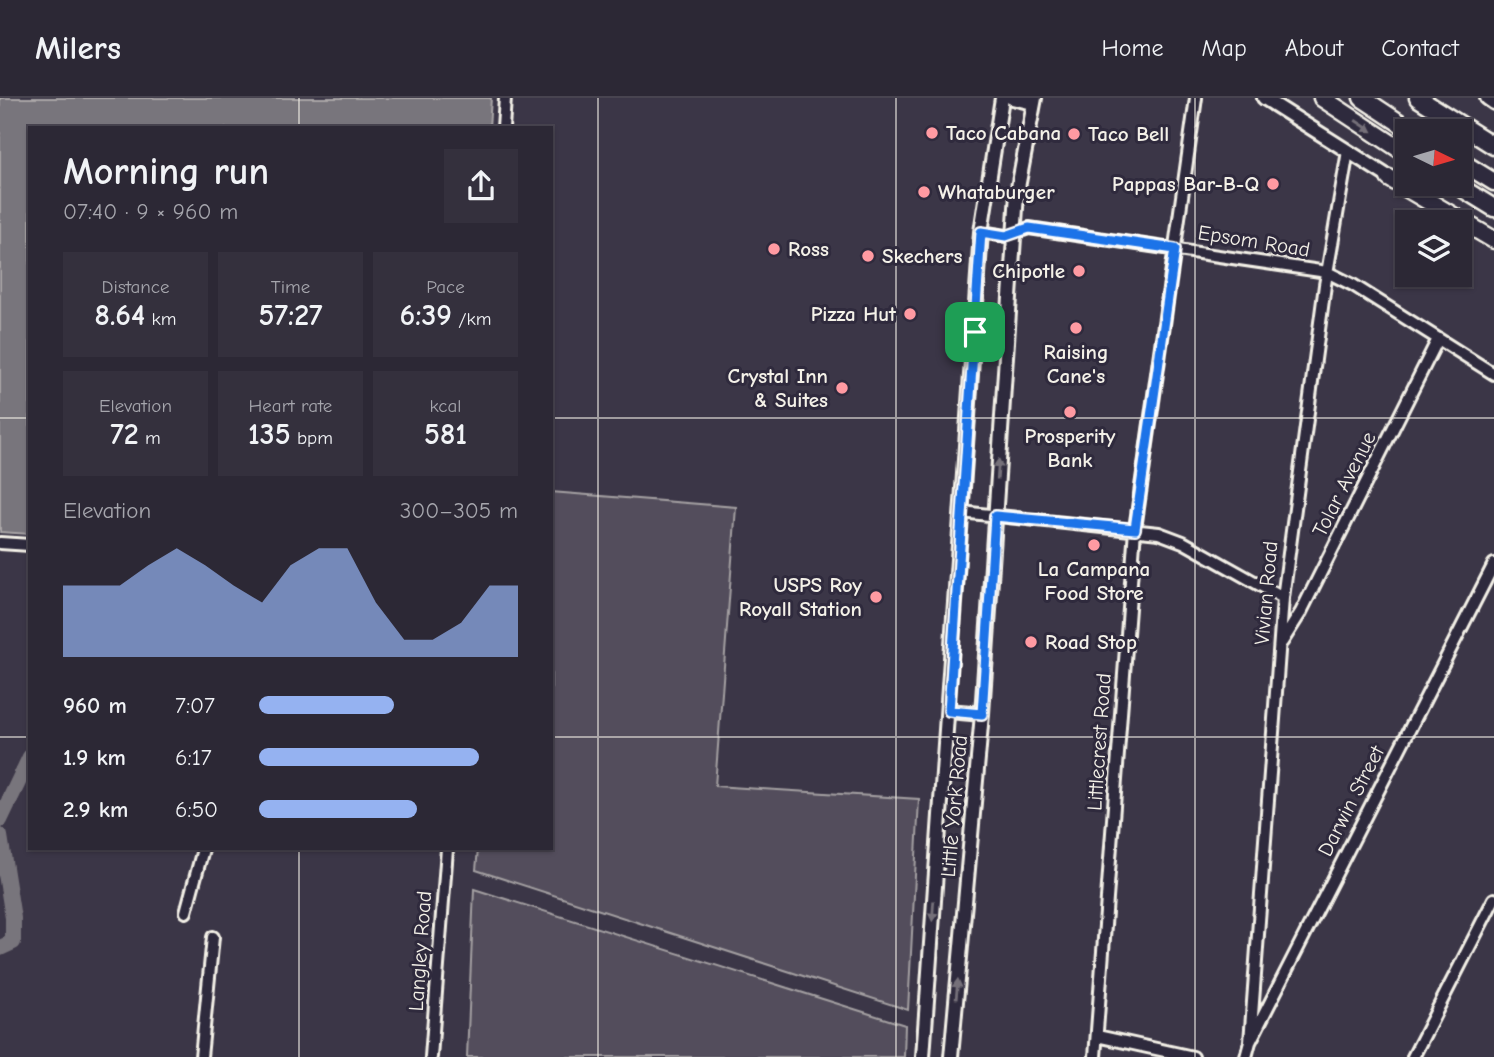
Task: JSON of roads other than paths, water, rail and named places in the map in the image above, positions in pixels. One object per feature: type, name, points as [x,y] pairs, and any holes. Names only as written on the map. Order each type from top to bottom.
[{"type":"highway","points":[[1322,98],[1395,146]]},
{"type":"highway","points":[[1362,98],[1395,120]]},
{"type":"highway","points":[[1418,98],[1494,146]]},
{"type":"highway","points":[[1472,168],[1494,182]]},
{"type":"highway","points":[[1389,178],[1494,240]]},
{"type":"highway","points":[[1472,194],[1494,208]]},
{"type":"main road","name":"Little York Road","points":[[923,1057],[981,232],[1002,98]]},
{"type":"main road","points":[[1012,98],[1034,101]]},
{"type":"main road","points":[[1264,98],[1438,210]]},
{"type":"main road","points":[[1486,98],[1494,103]]},
{"type":"main road","name":"Little York Road","points":[[951,1057],[982,714],[1014,233],[1023,157],[1034,101]]},
{"type":"main road","points":[[1472,233],[1494,248]]},
{"type":"main road","points":[[949,711],[982,714]]},
{"type":"street","points":[[503,126],[505,98]]},
{"type":"street","name":"Littlecrest Road","points":[[1095,1057],[1135,529],[1196,98]]},
{"type":"street","name":"Vivian Road","points":[[1250,1042],[1283,598],[1327,272],[1348,151]]},
{"type":"street","name":"Epsom Road","points":[[981,232],[1006,236],[1029,228],[1327,272],[1353,285],[1494,374]]},
{"type":"street","name":"Tolar Avenue","points":[[1281,644],[1301,612],[1438,340]]},
{"type":"street","points":[[961,512],[1159,533],[1183,542],[1283,598]]},
{"type":"street","points":[[0,543],[28,545]]},
{"type":"street","name":"Darwin Street","points":[[1246,1057],[1250,1042],[1494,564]]},
{"type":"street","points":[[186,912],[203,850]]},
{"type":"street","name":"Langley Road","points":[[431,1057],[447,850]]},
{"type":"street","points":[[1413,1057],[1494,898]]},
{"type":"street","points":[[201,1057],[213,937]]},
{"type":"street","points":[[1097,1036],[1193,1057]]},
{"type":"waterway","points":[[0,820],[28,761]]},
{"type":"waterway","points":[[0,836],[13,918],[13,942],[0,948]]},
{"type":"place","name":"Taco Cabana","points":[[932,133]]},
{"type":"place","name":"Taco Bell","points":[[1074,134]]},
{"type":"place","name":"Pappas Bar-B-Q","points":[[1273,184]]},
{"type":"place","name":"Whataburger","points":[[924,192]]},
{"type":"place","name":"Ross","points":[[774,249]]},
{"type":"place","name":"Skechers","points":[[868,256]]},
{"type":"place","name":"Chipotle","points":[[1079,271]]},
{"type":"place","name":"Pizza Hut","points":[[910,314]]},
{"type":"place","name":"Raising Cane's","points":[[1076,328]]},
{"type":"place","name":"Crystal Inn & Suites","points":[[842,388]]},
{"type":"place","name":"Prosperity Bank","points":[[1070,412]]},
{"type":"place","name":"La Campana Food Store","points":[[1094,545]]},
{"type":"place","name":"USPS Roy Royall Station","points":[[876,597]]},
{"type":"place","name":"Road Stop","points":[[1031,642]]}]
